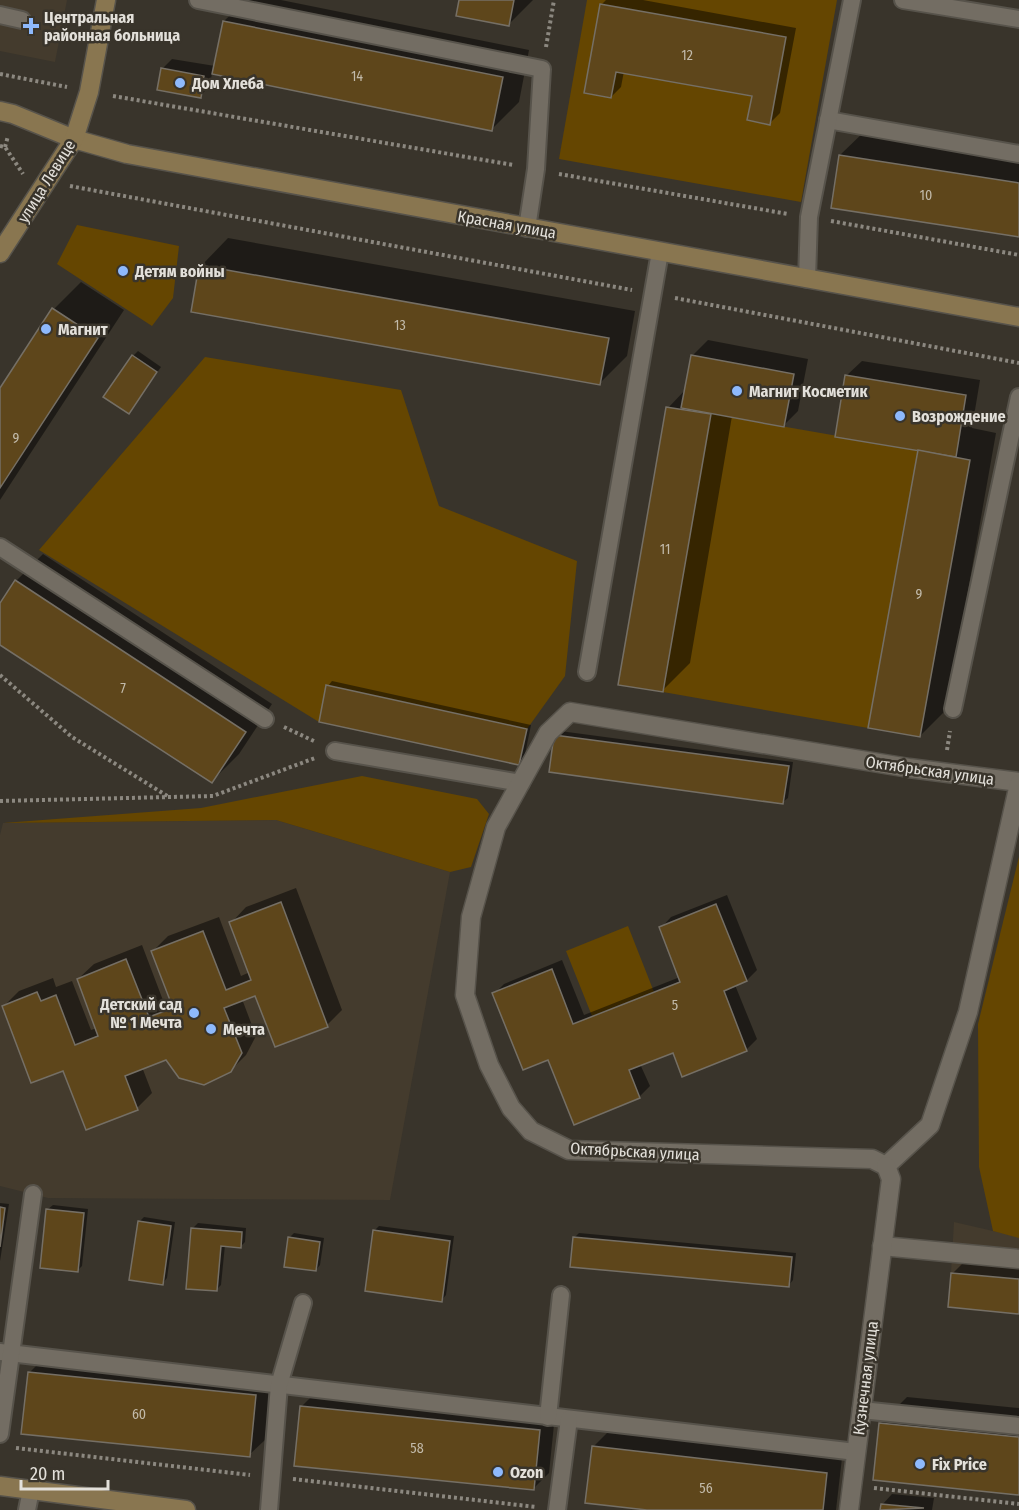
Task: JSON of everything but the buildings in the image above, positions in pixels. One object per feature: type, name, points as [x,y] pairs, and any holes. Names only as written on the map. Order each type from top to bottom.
[{"type":"street","name":"улица Левице","points":[[0,253],[74,139],[89,92],[106,0]]},
{"type":"street","name":"Красная улица","points":[[0,111],[74,139],[127,154],[1019,317]]},
{"type":"street","name":"Октябрьская улица","points":[[570,712],[1019,783],[968,1012],[930,1125],[886,1166],[872,1159],[569,1150],[531,1131],[511,1108],[489,1065],[465,995],[474,906],[496,826],[521,783],[548,734],[570,712]]},
{"type":"street","name":"Кузнечная улица","points":[[849,1510],[891,1179],[886,1166]]},
{"type":"street","points":[[882,1246],[1019,1258]]},
{"type":"street","points":[[0,1486],[186,1510]]},
{"type":"lane","points":[[198,0],[237,4],[542,69],[536,170],[527,228]]},
{"type":"lane","points":[[807,279],[809,217],[852,0]]},
{"type":"lane","points":[[903,0],[1019,19]]},
{"type":"lane","points":[[0,15],[22,20]]},
{"type":"lane","points":[[828,120],[1019,154]]},
{"type":"lane","points":[[587,672],[660,252]]},
{"type":"lane","points":[[953,709],[1019,397]]},
{"type":"lane","points":[[0,547],[265,719]]},
{"type":"lane","points":[[335,751],[521,783]]},
{"type":"lane","points":[[0,1434],[6,1353],[33,1194]]},
{"type":"lane","points":[[548,1416],[561,1295]]},
{"type":"lane","points":[[269,1510],[279,1385],[303,1304]]},
{"type":"lane","points":[[6,1353],[856,1452]]},
{"type":"lane","points":[[861,1410],[1019,1426]]},
{"type":"lane","points":[[557,1510],[569,1419]]},
{"type":"lane","points":[[27,1510],[31,1490]]},
{"type":"path","points":[[542,69],[554,0]]},
{"type":"path","points":[[0,74],[89,92]]},
{"type":"path","points":[[0,146],[5,147],[25,177]]},
{"type":"path","points":[[45,182],[653,293],[1019,363]]},
{"type":"path","points":[[0,675],[72,737],[169,798]]},
{"type":"path","points":[[943,772],[953,709]]},
{"type":"path","points":[[265,719],[335,751]]},
{"type":"path","points":[[0,801],[213,796],[335,751]]},
{"type":"path","points":[[852,1486],[1019,1504]]},
{"type":"shaded area","name":"Центральная районная больница","points":[[0,0],[67,0],[55,62],[0,51]]},
{"type":"shaded area","points":[[587,0],[837,0],[801,202],[559,159]]},
{"type":"shaded area","points":[[77,225],[179,246],[173,298],[152,326],[57,264]]},
{"type":"shaded area","points":[[205,357],[401,390],[439,506],[577,561],[565,676],[527,729],[327,685],[319,722],[39,550]]},
{"type":"shaded area","points":[[711,414],[918,450],[868,728],[663,692]]},
{"type":"shaded area","points":[[362,776],[477,799],[489,814],[471,867],[450,872],[276,820],[3,823],[201,808]]},
{"type":"shaded area","name":"Мечта","points":[[276,820],[450,872],[390,1200],[48,1198],[0,1186],[0,835],[3,823]]},
{"type":"shaded area","points":[[1019,857],[1019,1238],[993,1231],[979,1167],[978,1024]]},
{"type":"shaded area","points":[[628,926],[654,992],[592,1016],[566,951]]},
{"type":"shaded area","points":[[954,1222],[1019,1237],[1019,1279],[951,1273]]},
{"type":"place","name":"Центральная районная больница","points":[[31,26]]},
{"type":"place","name":"Дом Хлеба","points":[[180,83]]},
{"type":"place","name":"Детям войны","points":[[123,271]]},
{"type":"place","name":"Магнит","points":[[46,329]]},
{"type":"place","name":"Магнит Косметик","points":[[737,391]]},
{"type":"place","name":"Возрождение","points":[[900,416]]},
{"type":"place","name":"Детский сад № 1 Мечта","points":[[194,1013]]},
{"type":"place","name":"Мечта","points":[[211,1029]]},
{"type":"place","name":"Fix Price","points":[[920,1464]]},
{"type":"place","name":"Ozon","points":[[498,1472]]}]
